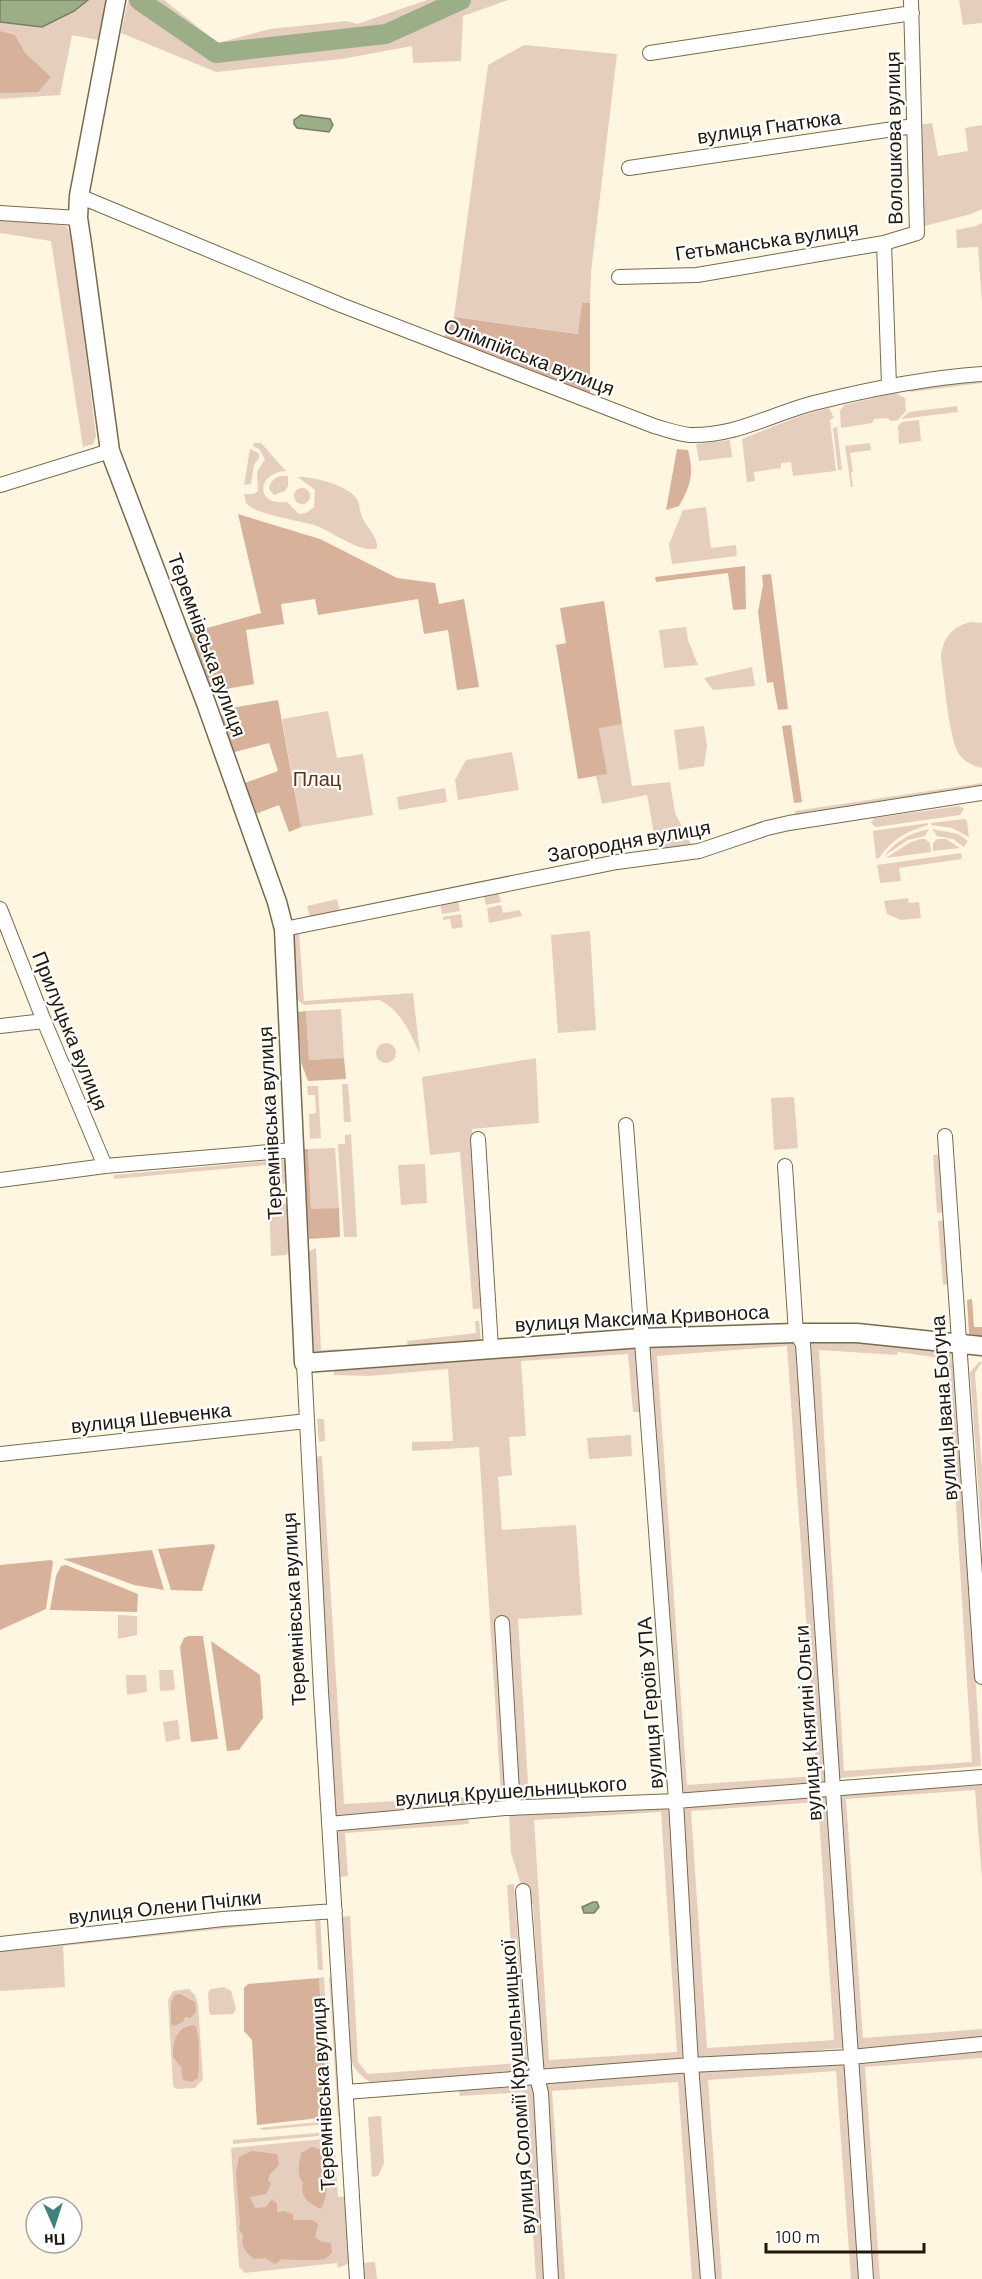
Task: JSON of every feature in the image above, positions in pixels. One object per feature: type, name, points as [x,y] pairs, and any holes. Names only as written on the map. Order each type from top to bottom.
[{"type":"street","name":"Теремнівська вулиця","points":[[116,0],[79,196],[78,218],[110,451],[206,703],[277,902],[284,929],[307,1421],[357,2279]]},
{"type":"street","name":"Волошкова вулиця","points":[[650,53],[912,6],[917,233],[884,243],[889,385]]},
{"type":"street","name":"вулиця Гнатюка","points":[[629,168],[914,126]]},
{"type":"street","name":"Олімпійська вулиця","points":[[79,196],[341,305],[654,426],[688,435],[737,430],[811,404],[889,385],[946,376],[982,374]]},
{"type":"street","points":[[0,213],[78,218]]},
{"type":"street","name":"Гетьманська вулиця","points":[[619,277],[697,275],[884,243]]},
{"type":"street","points":[[0,485],[110,451]]},
{"type":"street","name":"Загородня вулиця","points":[[284,929],[617,862],[699,851],[767,828],[982,794]]},
{"type":"street","name":"Прилуцька вулиця","points":[[0,909],[105,1166]]},
{"type":"street","points":[[0,1026],[44,1021]]},
{"type":"street","name":"вулиця Героїв УПА","points":[[626,1125],[676,1801],[691,2066],[708,2279]]},
{"type":"street","name":"вулиця Івана Богуна","points":[[945,1136],[982,1677]]},
{"type":"street","points":[[478,1139],[491,1348]]},
{"type":"street","points":[[0,1180],[105,1166],[294,1150]]},
{"type":"street","name":"вулиця Княгині Ольги","points":[[785,1166],[796,1333],[802,1344],[866,2279]]},
{"type":"street","name":"вулиця Максима Кривоноса","points":[[304,1363],[642,1338],[796,1333],[857,1333],[982,1346]]},
{"type":"street","name":"вулиця Шевченка","points":[[0,1454],[307,1421]]},
{"type":"street","points":[[502,1623],[513,1808]]},
{"type":"street","name":"вулиця Крушельницького","points":[[329,1824],[513,1808],[676,1801],[831,1787],[982,1777]]},
{"type":"street","name":"вулиця Соломії Крушельницької","points":[[523,1891],[537,2077],[541,2093],[551,2279]]},
{"type":"street","name":"вулиця Олени Пчілки","points":[[0,1944],[223,1919],[334,1911]]},
{"type":"street","points":[[346,2092],[851,2056],[982,2044]]},
{"type":"green space","points":[[88,0],[111,0],[103,41],[72,35],[60,95],[0,99],[0,9],[74,11]]},
{"type":"green space","points":[[128,0],[164,0],[218,43],[270,29],[347,21],[357,24],[427,0],[508,0],[463,16],[461,61],[413,63],[412,46],[342,59],[216,72],[121,33]]},
{"type":"green space","points":[[959,0],[982,0],[982,23],[963,25]]},
{"type":"green space","points":[[524,45],[617,54],[591,272],[590,303],[582,303],[579,334],[454,317],[488,65]]},
{"type":"green space","points":[[932,123],[938,156],[968,151],[965,128],[982,125],[982,209],[921,227],[919,125]]},
{"type":"green space","points":[[0,218],[66,226],[72,237],[96,436],[93,444],[83,447],[51,241],[0,233]]},
{"type":"green space","points":[[982,223],[982,302],[978,247],[957,248],[956,230]]},
{"type":"green space","points":[[982,380],[982,383],[911,392],[908,390]]},
{"type":"green space","points":[[895,393],[905,398],[906,411],[898,420],[874,419],[872,423],[841,428],[840,411],[844,405]]},
{"type":"green space","points":[[957,406],[958,412],[901,419],[909,412]]},
{"type":"green space","points":[[829,408],[834,418],[830,420],[836,471],[793,476],[791,462],[781,463],[781,468],[754,472],[755,481],[747,482],[742,439],[800,416]]},
{"type":"green space","points":[[919,420],[921,441],[899,444],[898,426],[902,422]]},
{"type":"green space","points":[[837,427],[842,470],[838,470],[833,428]]},
{"type":"green space","points":[[730,440],[732,457],[699,461],[696,444]]},
{"type":"green space","points":[[254,443],[261,443],[286,471],[276,473],[265,482],[263,488],[269,499],[276,502],[287,502],[299,514],[306,513],[314,507],[315,490],[298,477],[322,480],[340,487],[358,501],[362,517],[374,537],[377,548],[356,546],[317,526],[268,514],[246,503],[244,494],[253,494],[258,491],[257,472],[265,459],[259,449],[253,446]]},
{"type":"green space","points":[[870,443],[871,450],[850,453],[853,472],[851,472],[853,487],[851,487],[845,446]]},
{"type":"green space","points":[[250,449],[260,456],[254,465],[251,484],[244,485]]},
{"type":"green space","points":[[288,476],[288,486],[285,491],[274,495],[269,489],[270,484],[275,478]]},
{"type":"green space","points":[[299,488],[305,488],[310,496],[308,502],[299,504],[294,499],[294,493]]},
{"type":"green space","points":[[706,507],[711,548],[736,545],[737,556],[672,564],[669,544],[683,510]]},
{"type":"green space","points":[[971,622],[982,623],[982,768],[963,759],[955,747],[941,658],[943,645],[949,634],[958,627]]},
{"type":"green space","points":[[686,627],[688,640],[698,665],[664,668],[659,630]]},
{"type":"green space","points":[[752,667],[755,686],[713,690],[704,678]]},
{"type":"green space","name":"Плац","points":[[328,711],[337,758],[363,754],[373,815],[301,827],[282,719]]},
{"type":"green space","points":[[622,724],[632,786],[670,782],[675,813],[691,844],[657,850],[647,795],[602,804],[596,776],[606,774],[599,727]]},
{"type":"green space","points":[[704,726],[707,746],[704,766],[679,770],[674,730]]},
{"type":"green space","points":[[512,752],[519,790],[458,800],[455,780],[466,760]]},
{"type":"green space","points":[[982,783],[982,789],[796,818],[795,811]]},
{"type":"green space","points":[[445,788],[447,802],[399,810],[397,797]]},
{"type":"green space","points":[[959,806],[964,809],[960,815],[876,827],[871,823],[874,818]]},
{"type":"green space","points":[[964,819],[967,821],[969,837],[952,828],[931,825],[931,823]]},
{"type":"green space","points":[[928,823],[900,837],[876,859],[873,831]]},
{"type":"green space","points":[[929,829],[925,836],[908,840],[884,856],[904,838]]},
{"type":"green space","points":[[932,829],[958,834],[968,841],[964,847],[953,839],[937,836]]},
{"type":"green space","points":[[925,839],[930,843],[931,852],[886,858],[909,843]]},
{"type":"green space","points":[[937,839],[946,839],[960,848],[933,851],[933,843]]},
{"type":"green space","points":[[961,853],[962,859],[899,868],[901,881],[880,883],[877,865]]},
{"type":"green space","points":[[498,890],[501,902],[486,905],[483,893]]},
{"type":"green space","points":[[458,898],[460,911],[442,914],[440,902]]},
{"type":"green space","points":[[908,898],[909,903],[919,902],[921,918],[901,920],[887,914],[884,901]]},
{"type":"green space","points":[[337,899],[340,911],[310,918],[307,906]]},
{"type":"green space","points":[[501,905],[503,913],[520,910],[522,916],[489,923],[487,908]]},
{"type":"green space","points":[[461,914],[463,927],[452,929],[450,919],[443,920],[443,917]]},
{"type":"green space","points":[[590,931],[596,1030],[558,1033],[551,935]]},
{"type":"green space","points":[[299,933],[304,1001],[413,993],[420,1054],[399,1016],[387,1004],[379,1000],[304,1005],[297,1000],[294,935]]},
{"type":"green space","points":[[341,1009],[344,1058],[309,1060],[306,1011]]},
{"type":"green space","points":[[386,1043],[393,1046],[396,1053],[393,1060],[386,1063],[379,1060],[376,1053],[379,1046]]},
{"type":"green space","points":[[536,1058],[539,1123],[472,1129],[486,1308],[473,1309],[460,1152],[430,1155],[422,1077]]},
{"type":"green space","points":[[342,1084],[348,1084],[351,1122],[344,1122]]},
{"type":"green space","points":[[307,1086],[318,1086],[321,1138],[310,1139],[309,1114],[316,1113],[315,1095],[308,1095]]},
{"type":"green space","points":[[794,1097],[798,1148],[774,1150],[771,1098]]},
{"type":"green space","points":[[351,1134],[357,1237],[344,1237],[338,1144],[345,1144],[345,1135]]},
{"type":"green space","points":[[335,1148],[339,1208],[311,1210],[308,1149]]},
{"type":"green space","points":[[942,1154],[946,1212],[937,1213],[933,1155]]},
{"type":"green space","points":[[282,1157],[285,1163],[286,1183],[268,1185],[267,1165],[114,1179],[114,1175],[267,1161]]},
{"type":"green space","points":[[425,1164],[427,1203],[401,1205],[398,1165]]},
{"type":"green space","points":[[281,1200],[287,1206],[289,1251],[286,1255],[271,1256],[269,1201]]},
{"type":"green space","points":[[947,1220],[951,1284],[943,1285],[938,1221]]},
{"type":"green space","points":[[316,1248],[321,1350],[340,1349],[340,1355],[314,1357],[309,1251]]},
{"type":"green space","points":[[475,1321],[479,1321],[481,1342],[408,1351],[407,1341],[476,1333]]},
{"type":"green space","points":[[795,1337],[827,1784],[681,1794],[649,1348]],"holes":[[[787,1346],[817,1776],[687,1785],[657,1356]]]},
{"type":"green space","points":[[808,1340],[898,1344],[955,1353],[981,1766],[838,1778]],"holes":[[[819,1350],[897,1355],[898,1352],[947,1359],[972,1762],[844,1771]]]},
{"type":"green space","points":[[635,1348],[640,1412],[633,1412],[628,1354],[521,1361],[526,1436],[509,1437],[512,1475],[498,1477],[502,1530],[576,1525],[582,1615],[518,1619],[529,1799],[517,1800],[508,1805],[336,1818],[314,1457],[322,1456],[344,1804],[501,1795],[479,1447],[412,1451],[412,1442],[453,1441],[448,1369],[369,1376],[334,1375],[334,1367]]},
{"type":"green space","points":[[979,1362],[982,1362],[975,1373],[982,1469],[982,1540],[970,1372]]},
{"type":"green space","points":[[317,1419],[324,1419],[325,1441],[319,1442]]},
{"type":"green space","points":[[631,1435],[632,1456],[589,1459],[587,1438]]},
{"type":"green space","points":[[118,1615],[137,1616],[137,1635],[118,1639]]},
{"type":"green space","points":[[159,1670],[173,1670],[175,1690],[160,1691]]},
{"type":"green space","points":[[126,1675],[146,1675],[147,1692],[127,1695]]},
{"type":"green space","points":[[178,1720],[180,1739],[166,1742],[163,1722]]},
{"type":"green space","points":[[982,1783],[982,1878],[975,1790],[846,1799],[863,2038],[982,2029],[982,2040],[856,2051],[839,1792]]},
{"type":"green space","points":[[826,1792],[844,2048],[698,2060],[681,1803]],"holes":[[[818,1802],[834,2040],[707,2048],[691,1811]]]},
{"type":"green space","points":[[670,1804],[687,2060],[543,2070],[533,1904],[527,1904],[511,1853],[509,1813]],"holes":[[[661,1812],[677,2052],[549,2060],[534,1820]]]},
{"type":"green space","points":[[468,1817],[469,1824],[345,1833],[348,1876],[340,1877],[336,1828]]},
{"type":"green space","points":[[514,1884],[527,2060],[523,2070],[370,2082],[362,2076],[353,2064],[350,2051],[341,1917],[350,1916],[358,2062],[368,2074],[519,2063],[507,1885]]},
{"type":"green space","points":[[320,1915],[323,1970],[318,1970],[315,1919],[63,1946],[65,1987],[0,1991],[0,1949]]},
{"type":"green space","points":[[324,1977],[333,2117],[328,2117],[319,1978]]},
{"type":"green space","points":[[329,1977],[333,1977],[341,2116],[338,2116]]},
{"type":"green space","points":[[224,1987],[231,1991],[236,2009],[233,2014],[211,2015],[208,1992],[211,1989]]},
{"type":"green space","points":[[189,1989],[195,1995],[198,2004],[203,2079],[195,2088],[176,2089],[173,2086],[168,2000],[173,1991]]},
{"type":"green space","points":[[982,2048],[982,2058],[865,2067],[880,2279],[870,2279],[856,2060]]},
{"type":"green space","points":[[845,2061],[859,2279],[851,2279],[836,2071],[708,2080],[722,2279],[713,2279],[696,2072]]},
{"type":"green space","points":[[688,2071],[703,2279],[692,2279],[678,2082],[552,2091],[565,2279],[558,2279],[544,2082]]},
{"type":"green space","points":[[534,2084],[546,2279],[536,2279],[524,2092],[460,2096],[458,2088]]},
{"type":"green space","points":[[381,2116],[384,2163],[378,2176],[372,2177],[368,2117]]},
{"type":"green space","points":[[328,2121],[328,2124],[263,2130],[259,2128]]},
{"type":"green space","points":[[329,2132],[329,2135],[233,2144],[233,2140]]},
{"type":"green space","points":[[334,2138],[338,2197],[347,2196],[352,2262],[338,2268],[337,2263],[245,2273],[239,2267],[231,2148]]},
{"type":"green space","points":[[375,2262],[377,2279],[362,2279],[361,2263]]},
{"type":"shaded area","points":[[0,0],[88,0],[74,11],[42,27],[0,22]]},
{"type":"shaded area","points":[[0,31],[15,35],[25,53],[51,77],[38,92],[0,93]]},
{"type":"shaded area","points":[[301,115],[330,119],[333,125],[329,132],[297,128],[294,120]]},
{"type":"shaded area","points":[[582,303],[590,303],[590,393],[444,338],[454,317],[578,334]]},
{"type":"shaded area","points":[[677,449],[688,450],[691,466],[690,479],[679,506],[666,510]]},
{"type":"shaded area","points":[[238,514],[320,539],[397,578],[435,583],[439,604],[464,599],[479,687],[457,690],[448,630],[424,634],[418,599],[318,615],[315,599],[281,604],[284,624],[246,630],[254,684],[210,692],[189,633],[261,613]]},
{"type":"shaded area","points":[[745,566],[746,609],[733,610],[728,573],[656,582],[655,577]]},
{"type":"shaded area","points":[[771,574],[788,709],[778,710],[773,682],[767,683],[758,612],[763,585],[762,575]]},
{"type":"shaded area","points":[[604,601],[622,724],[599,728],[607,774],[578,779],[556,645],[566,643],[560,608]]},
{"type":"shaded area","points":[[278,700],[301,827],[289,832],[279,805],[253,815],[242,784],[278,771],[269,743],[231,753],[218,717],[226,714],[225,709]]},
{"type":"shaded area","points":[[791,725],[802,802],[794,803],[782,726]]},
{"type":"shaded area","points":[[306,1011],[309,1060],[344,1058],[346,1079],[308,1081],[301,1062],[298,1012]]},
{"type":"shaded area","points":[[303,1149],[308,1149],[311,1209],[339,1208],[340,1237],[309,1239]]},
{"type":"shaded area","points":[[972,1299],[974,1327],[982,1327],[982,1336],[969,1334],[967,1300]]},
{"type":"shaded area","points":[[213,1544],[215,1546],[202,1591],[171,1590],[158,1549]]},
{"type":"shaded area","points":[[152,1550],[164,1590],[134,1585],[63,1559]]},
{"type":"shaded area","points":[[51,1560],[53,1562],[46,1609],[0,1630],[0,1565]]},
{"type":"shaded area","points":[[66,1565],[138,1594],[137,1612],[50,1610],[56,1576],[61,1566]]},
{"type":"shaded area","points":[[203,1636],[218,1739],[191,1742],[180,1647],[184,1638]]},
{"type":"shaded area","points":[[211,1641],[260,1675],[263,1718],[239,1750],[227,1751]]},
{"type":"shaded area","points":[[597,1902],[599,1907],[594,1913],[584,1913],[582,1907]]},
{"type":"shaded area","points":[[319,1978],[328,2117],[257,2125],[252,2040],[244,2031],[244,1988],[248,1984]]},
{"type":"shaded area","points":[[180,1994],[195,2002],[196,2012],[190,2018],[185,2017],[183,2022],[174,2026],[171,2024],[171,2002],[175,1995]]},
{"type":"shaded area","points":[[196,2026],[199,2052],[198,2078],[192,2082],[183,2080],[181,2067],[173,2057],[176,2037],[186,2027]]},
{"type":"shaded area","points":[[312,2147],[322,2150],[326,2165],[327,2187],[321,2209],[304,2196],[299,2172],[301,2153]]},
{"type":"shaded area","points":[[252,2151],[277,2154],[279,2165],[270,2174],[268,2180],[271,2184],[266,2194],[250,2197],[255,2208],[266,2207],[272,2199],[277,2204],[277,2212],[284,2211],[293,2214],[293,2220],[312,2220],[318,2224],[315,2237],[322,2242],[331,2243],[332,2253],[326,2258],[321,2260],[282,2259],[275,2264],[265,2258],[254,2259],[246,2252],[239,2228],[236,2173],[239,2157]]},
{"type":"waterway","points":[[139,0],[216,53],[386,34],[461,0]]}]
